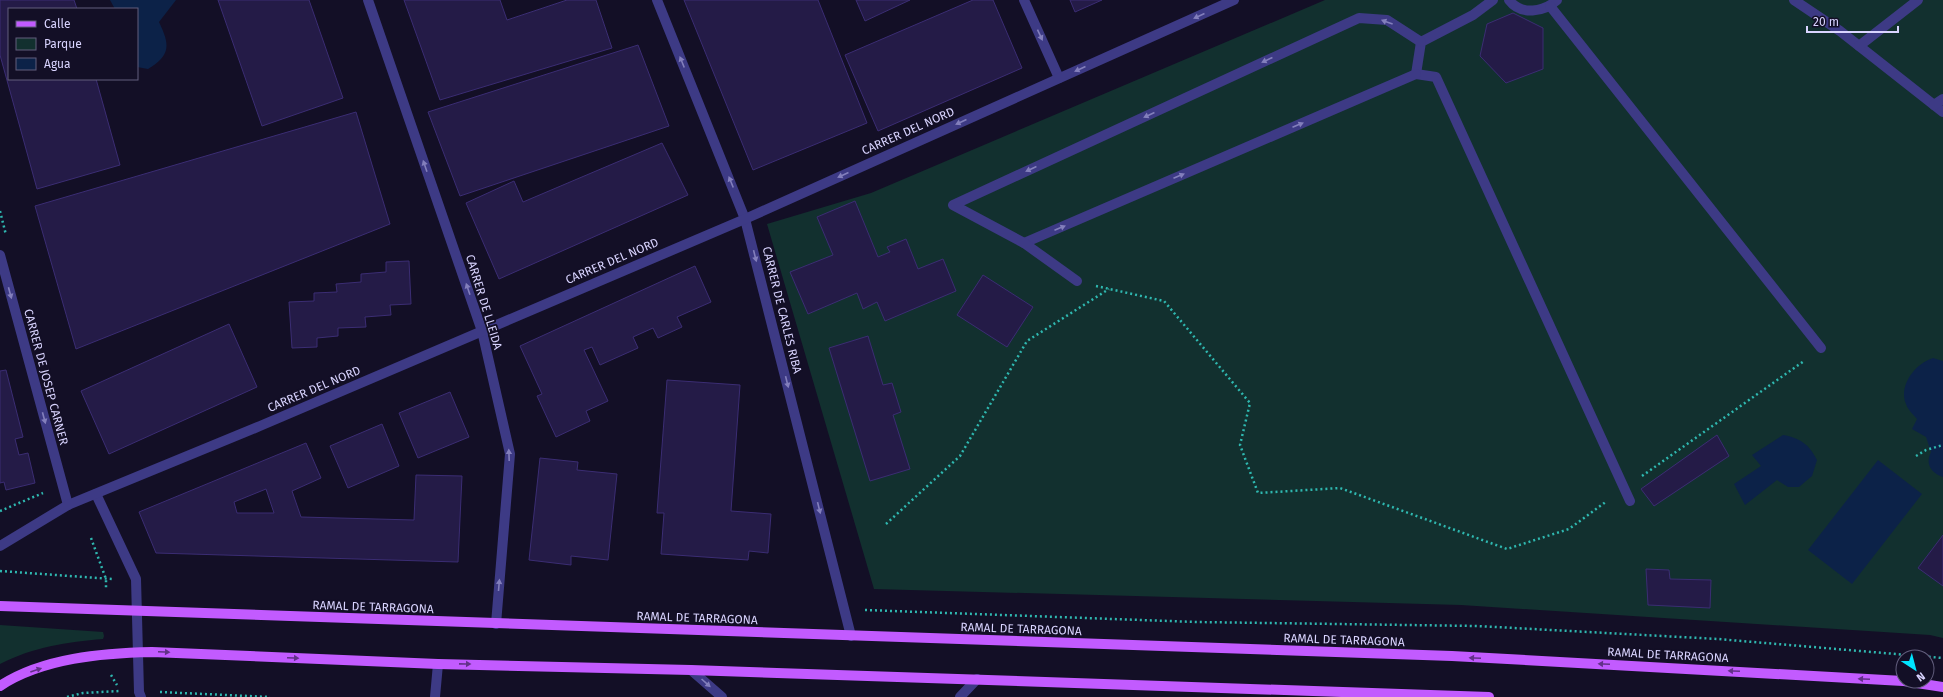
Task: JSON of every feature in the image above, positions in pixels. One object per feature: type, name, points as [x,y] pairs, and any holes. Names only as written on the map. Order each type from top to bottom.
[{"type":"main road","name":"RAMAL DE TARRAGONA","points":[[0,606],[1452,656],[1895,681]]},
{"type":"main road","points":[[0,686],[9,680],[65,661],[110,654],[138,652],[438,664],[691,670],[1489,697]]},
{"type":"street","name":"CARRER DE LLEIDA","points":[[368,0],[482,331],[510,454],[496,624]]},
{"type":"street","name":"CARRER DE CARLES RIBA","points":[[657,0],[745,219],[851,636]]},
{"type":"street","points":[[1024,0],[1060,78]]},
{"type":"street","name":"CARRER DEL NORD","points":[[0,546],[68,505],[745,219],[1234,0]]},
{"type":"street","points":[[1420,42],[1473,15],[1493,0]]},
{"type":"street","points":[[1509,0],[1523,10],[1537,11],[1554,3],[1821,348]]},
{"type":"street","points":[[1794,0],[1840,30],[1943,112]]},
{"type":"street","points":[[1859,46],[1918,0]]},
{"type":"street","points":[[1076,281],[1024,244],[953,205],[1359,18],[1387,20],[1420,42]]},
{"type":"street","points":[[1416,74],[1420,42]]},
{"type":"street","points":[[1024,244],[1416,74],[1436,77],[1630,501]]},
{"type":"street","points":[[1934,105],[1943,99]]},
{"type":"street","name":"CARRER DE JOSEP CARNER","points":[[0,255],[68,505]]},
{"type":"street","points":[[96,494],[136,579],[140,694]]},
{"type":"street","points":[[435,697],[438,664]]},
{"type":"street","points":[[691,670],[722,697]]},
{"type":"street","points":[[960,697],[977,679]]},
{"type":"path","points":[[1076,281],[1164,301],[1250,403],[1240,445],[1258,493],[1340,488],[1506,549],[1569,529],[1821,348]]},
{"type":"path","points":[[886,524],[960,456],[1027,341],[1109,289]]},
{"type":"path","points":[[1916,456],[1926,450],[1943,445]]},
{"type":"path","points":[[0,571],[106,579],[136,579]]},
{"type":"path","points":[[844,609],[1196,622],[1477,626],[1718,639],[1943,658]]},
{"type":"path","points":[[67,697],[83,693],[270,697]]},
{"type":"green space","points":[[1325,0],[1943,0],[1943,638],[1930,635],[1461,605],[874,589],[767,224],[871,193]]},
{"type":"green space","points":[[0,625],[103,632],[104,636],[103,639],[38,649],[0,664]]},
{"type":"water","points":[[110,0],[176,0],[159,22],[165,37],[166,49],[161,59],[156,64],[148,69],[138,67],[138,8],[114,8]]},
{"type":"water","points":[[1933,358],[1943,361],[1943,477],[1935,473],[1930,468],[1929,456],[1931,452],[1926,437],[1912,429],[1917,419],[1908,408],[1904,397],[1904,390],[1910,376],[1920,365]]},
{"type":"water","points":[[1783,435],[1799,440],[1811,450],[1817,460],[1812,476],[1799,487],[1788,487],[1777,480],[1745,505],[1734,484],[1761,466],[1752,455]]},
{"type":"water","points":[[1878,460],[1922,494],[1852,584],[1808,550]]},
{"type":"building","points":[[0,0],[74,0],[77,8],[8,8],[8,80],[96,80],[120,165],[37,189],[0,55]]},
{"type":"building","points":[[218,0],[309,0],[343,98],[262,126]]},
{"type":"building","points":[[404,0],[500,0],[507,20],[567,0],[596,0],[612,48],[440,100]]},
{"type":"building","points":[[684,0],[818,0],[867,123],[753,170]]},
{"type":"building","points":[[856,0],[910,0],[865,21]]},
{"type":"building","points":[[973,0],[993,0],[1022,68],[878,131],[845,55]]},
{"type":"building","points":[[1070,0],[1102,0],[1075,12]]},
{"type":"building","points":[[1513,13],[1543,28],[1543,69],[1506,83],[1480,56],[1487,24]]},
{"type":"building","points":[[638,45],[669,126],[460,196],[428,112]]},
{"type":"building","points":[[356,112],[390,224],[76,349],[35,206]]},
{"type":"building","points":[[662,143],[688,195],[499,279],[466,203],[514,181],[523,202]]},
{"type":"building","points":[[855,201],[878,257],[890,252],[887,247],[906,239],[918,269],[943,259],[956,291],[885,321],[877,302],[863,309],[857,293],[808,314],[790,272],[833,255],[817,217]]},
{"type":"building","points":[[409,261],[411,304],[390,305],[391,315],[365,317],[366,327],[338,328],[338,336],[317,338],[317,347],[292,348],[289,302],[314,301],[314,293],[337,292],[336,284],[361,282],[361,274],[386,272],[386,262]]},
{"type":"building","points":[[695,266],[711,302],[677,317],[682,327],[658,338],[653,328],[633,337],[638,348],[600,365],[592,347],[584,350],[608,401],[586,411],[590,421],[556,437],[537,396],[542,394],[520,346]]},
{"type":"building","points":[[983,275],[1033,307],[1007,347],[957,315]]},
{"type":"building","points":[[229,324],[257,387],[109,454],[81,391]]},
{"type":"building","points":[[868,336],[883,385],[892,383],[901,412],[893,415],[910,469],[870,481],[829,348]]},
{"type":"building","points":[[6,370],[23,437],[15,439],[19,455],[28,453],[35,483],[6,490],[4,482],[0,483],[0,371]]},
{"type":"building","points":[[667,380],[740,385],[731,511],[771,514],[768,553],[749,551],[748,560],[661,554],[664,513],[657,513]]},
{"type":"building","points":[[450,392],[469,437],[418,458],[399,413]]},
{"type":"building","points":[[382,424],[399,466],[348,488],[330,446]]},
{"type":"building","points":[[1717,435],[1729,456],[1654,506],[1641,489]]},
{"type":"building","points":[[306,443],[321,478],[292,491],[301,517],[414,520],[416,475],[462,476],[458,562],[156,553],[139,512]],"holes":[[[266,489],[274,513],[237,513],[234,502]]]},
{"type":"building","points":[[540,458],[578,462],[577,470],[617,474],[608,560],[571,556],[571,565],[529,560]]},
{"type":"building","points":[[1943,535],[1943,586],[1918,568]]},
{"type":"building","points":[[1646,569],[1669,570],[1670,579],[1711,580],[1710,608],[1648,605]]}]
